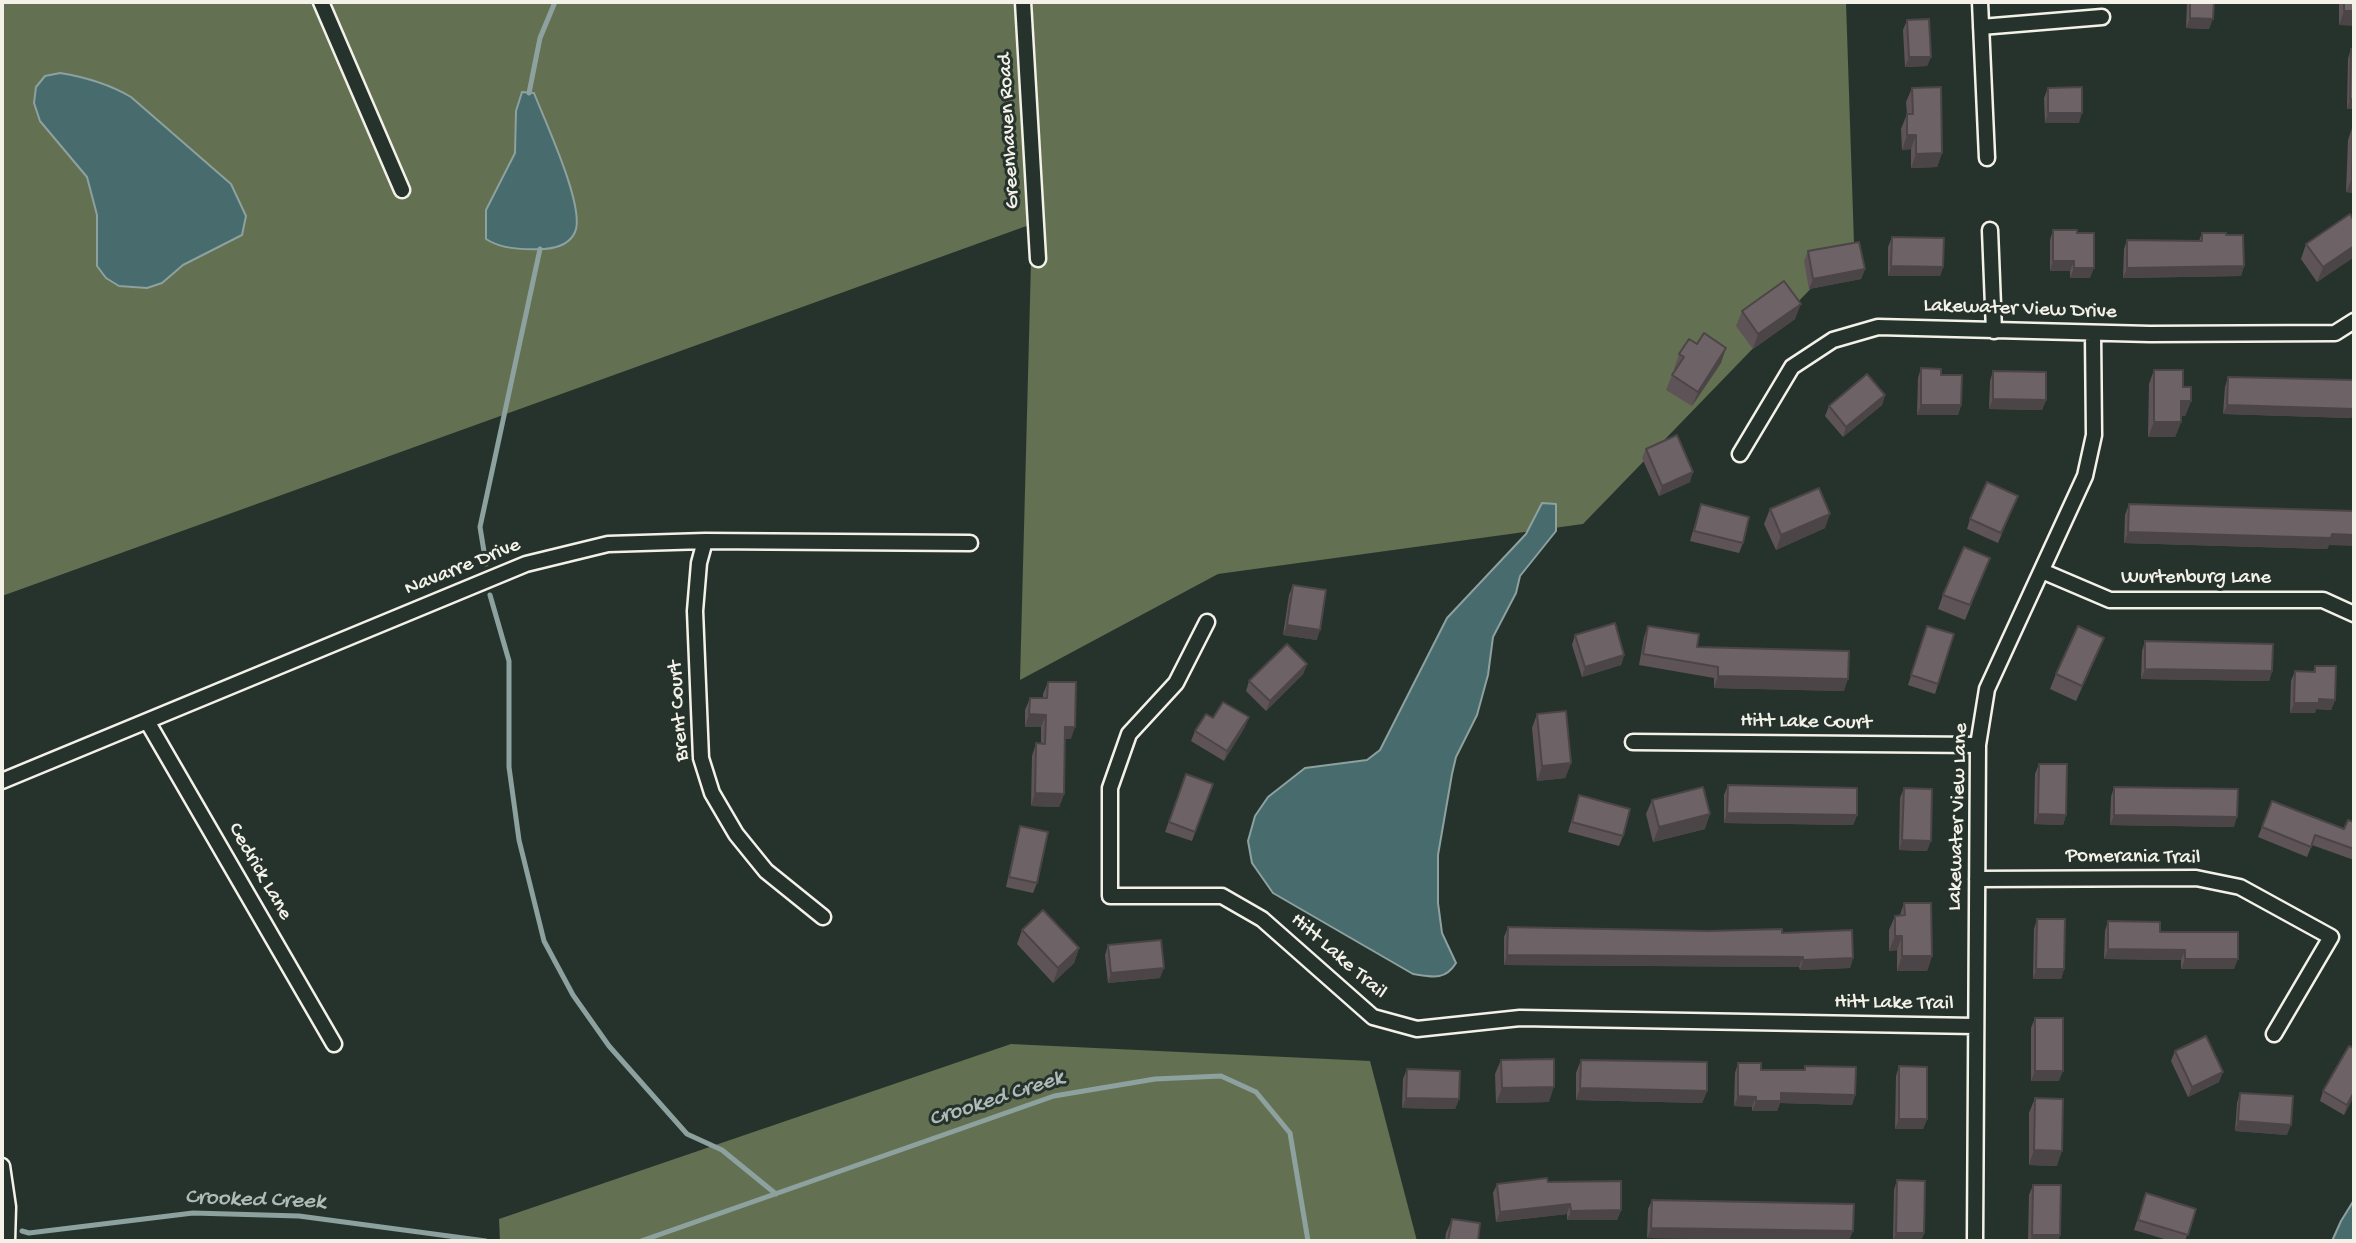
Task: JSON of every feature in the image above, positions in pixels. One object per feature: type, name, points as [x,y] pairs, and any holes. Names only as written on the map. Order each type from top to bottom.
[{"type":"street","points":[[321,2],[402,190]]},
{"type":"street","name":"Greenhaven Road","points":[[1024,2],[1038,259]]},
{"type":"street","points":[[1980,2],[1987,158]]},
{"type":"street","points":[[1981,27],[2102,17]]},
{"type":"street","points":[[1990,230],[1994,331]]},
{"type":"street","name":"Lakewater View Drive","points":[[1740,454],[1792,367],[1833,340],[1878,327],[2093,333],[2335,333],[2354,321]]},
{"type":"street","name":"Lakewater View Lane","points":[[1975,1241],[1978,745],[1987,689],[2085,476],[2094,435],[2093,333]]},
{"type":"street","name":"Navarre Drive","points":[[2,780],[526,564],[608,544],[705,541],[970,543]]},
{"type":"street","name":"Brent Court","points":[[705,541],[699,563],[695,611],[701,758],[712,793],[736,834],[766,871],[824,917]]},
{"type":"street","name":"Wurtenburg Lane","points":[[2042,571],[2110,600],[2323,600],[2354,614]]},
{"type":"street","name":"Hitt Lake Trail","points":[[1207,622],[1177,683],[1129,734],[1110,788],[1110,896],[1222,896],[1262,919],[1373,1017],[1418,1029],[1520,1018],[1975,1026]]},
{"type":"street","name":"Cedrick Lane","points":[[147,721],[334,1044]]},
{"type":"street","name":"Hitt Lake Court","points":[[1633,742],[1978,745]]},
{"type":"street","name":"Pomerania Trail","points":[[1977,879],[2196,877],[2240,887],[2331,937],[2274,1034]]},
{"type":"street","points":[[2,1166],[8,1207],[7,1241]]},
{"type":"green space","points":[[2,2],[1846,2],[1854,244],[1583,524],[1218,574],[1020,680],[1032,224],[2,596]]},
{"type":"green space","points":[[1011,1044],[1370,1061],[1417,1241],[500,1241],[499,1219]]},
{"type":"water","points":[[60,73],[97,82],[131,97],[231,184],[246,216],[242,235],[183,265],[162,283],[147,288],[119,286],[106,278],[97,266],[97,215],[87,177],[40,121],[34,103],[36,87],[45,76]]},
{"type":"water","points":[[522,92],[534,93],[575,204],[575,232],[566,242],[554,248],[514,248],[486,239],[486,210],[515,153],[516,111]]},
{"type":"water","points":[[1542,503],[1556,504],[1556,531],[1520,576],[1516,593],[1493,637],[1488,675],[1477,715],[1456,757],[1452,774],[1438,855],[1438,903],[1442,933],[1456,963],[1443,975],[1432,977],[1413,974],[1273,893],[1252,863],[1248,841],[1255,816],[1268,797],[1305,768],[1367,760],[1380,750],[1447,618],[1526,534]]},
{"type":"water","points":[[2354,1200],[2354,1241],[2332,1241],[2341,1221]]},
{"type":"building","points":[[2190,2],[2214,2],[2213,19],[2190,18]]},
{"type":"building","points":[[2344,2],[2354,2],[2354,11],[2344,11]]},
{"type":"building","points":[[1929,19],[1931,57],[1909,57],[1907,20]]},
{"type":"building","points":[[2351,49],[2354,49],[2354,99],[2350,99]]},
{"type":"building","points":[[1941,87],[1942,153],[1916,154],[1916,135],[1907,135],[1907,114],[1913,114],[1912,88]]},
{"type":"building","points":[[2082,87],[2082,113],[2048,113],[2048,88]]},
{"type":"building","points":[[2353,125],[2354,178],[2352,178]]},
{"type":"building","points":[[2350,214],[2354,221],[2354,246],[2323,267],[2306,244]]},
{"type":"building","points":[[2053,230],[2094,233],[2094,268],[2074,268],[2074,261],[2053,261]]},
{"type":"building","points":[[2202,233],[2243,235],[2244,266],[2127,268],[2127,240],[2202,241]]},
{"type":"building","points":[[1892,237],[1944,238],[1943,267],[1891,266]]},
{"type":"building","points":[[1859,242],[1865,269],[1813,279],[1808,251]]},
{"type":"building","points":[[1784,281],[1801,304],[1758,334],[1742,311]]},
{"type":"building","points":[[1704,333],[1726,348],[1698,392],[1672,375],[1684,357],[1679,354],[1689,339],[1697,344]]},
{"type":"building","points":[[1921,368],[1941,369],[1941,375],[1962,375],[1961,405],[1921,405]]},
{"type":"building","points":[[2154,370],[2183,370],[2183,387],[2191,387],[2191,401],[2181,401],[2181,422],[2154,422]]},
{"type":"building","points":[[1993,371],[2046,372],[2046,400],[1993,399]]},
{"type":"building","points":[[1867,374],[1885,395],[1846,427],[1829,406]]},
{"type":"building","points":[[2228,377],[2354,380],[2354,409],[2227,405]]},
{"type":"building","points":[[1677,435],[1693,472],[1662,486],[1646,449]]},
{"type":"building","points":[[1987,482],[2018,496],[2001,533],[1970,519]]},
{"type":"building","points":[[1819,488],[1830,514],[1781,535],[1770,509]]},
{"type":"building","points":[[1701,504],[1749,517],[1743,543],[1694,531]]},
{"type":"building","points":[[2129,504],[2354,511],[2354,535],[2332,534],[2331,538],[2128,532]]},
{"type":"building","points":[[1964,547],[1990,558],[1970,605],[1943,595]]},
{"type":"building","points":[[1293,585],[1326,590],[1320,630],[1287,625]]},
{"type":"building","points":[[1615,623],[1624,655],[1585,667],[1575,635]]},
{"type":"building","points":[[1648,626],[1699,634],[1697,647],[1849,651],[1848,679],[1718,676],[1718,667],[1643,654]]},
{"type":"building","points":[[1927,626],[1954,634],[1938,684],[1911,675]]},
{"type":"building","points":[[2078,626],[2104,638],[2082,686],[2056,674]]},
{"type":"building","points":[[2145,641],[2273,644],[2272,671],[2145,669]]},
{"type":"building","points":[[1287,644],[1307,664],[1270,701],[1249,681]]},
{"type":"building","points":[[2315,666],[2336,666],[2335,700],[2319,699],[2319,703],[2294,703],[2295,671],[2315,672]]},
{"type":"building","points":[[1048,682],[1076,682],[1075,727],[1065,727],[1064,794],[1035,793],[1036,743],[1045,744],[1046,715],[1029,714],[1030,698],[1047,698]]},
{"type":"building","points":[[1223,702],[1249,717],[1227,751],[1195,731],[1206,714],[1213,718]]},
{"type":"building","points":[[1566,711],[1571,763],[1542,766],[1537,714]]},
{"type":"building","points":[[2039,764],[2067,764],[2066,815],[2038,814]]},
{"type":"building","points":[[1186,774],[1213,784],[1195,832],[1169,822]]},
{"type":"building","points":[[1728,785],[1857,788],[1857,815],[1727,813]]},
{"type":"building","points":[[1703,787],[1710,814],[1659,827],[1652,800]]},
{"type":"building","points":[[2114,787],[2238,789],[2237,817],[2114,815]]},
{"type":"building","points":[[1904,788],[1932,789],[1931,841],[1902,840]]},
{"type":"building","points":[[1579,795],[1630,809],[1623,836],[1572,822]]},
{"type":"building","points":[[2272,801],[2344,829],[2348,820],[2354,822],[2354,849],[2315,835],[2311,847],[2262,827]]},
{"type":"building","points":[[1020,826],[1048,832],[1037,883],[1009,877]]},
{"type":"building","points":[[1904,903],[1931,903],[1932,956],[1902,956],[1902,936],[1895,936],[1895,916],[1905,915]]},
{"type":"building","points":[[1043,910],[1079,948],[1058,968],[1022,930]]},
{"type":"building","points":[[2037,919],[2065,919],[2064,969],[2036,969]]},
{"type":"building","points":[[2108,921],[2160,922],[2160,932],[2238,932],[2238,959],[2185,959],[2185,950],[2108,949]]},
{"type":"building","points":[[1508,927],[1708,931],[1782,929],[1782,933],[1852,930],[1853,958],[1803,960],[1803,957],[1507,955]]},
{"type":"building","points":[[1161,940],[1164,968],[1111,973],[1108,945]]},
{"type":"building","points":[[2035,1018],[2063,1018],[2063,1071],[2035,1071]]},
{"type":"building","points":[[2206,1036],[2223,1072],[2192,1087],[2175,1051]]},
{"type":"building","points":[[2349,1046],[2354,1048],[2354,1092],[2347,1105],[2323,1091]]},
{"type":"building","points":[[1554,1059],[1554,1087],[1502,1088],[1501,1060]]},
{"type":"building","points":[[1581,1060],[1707,1062],[1707,1091],[1580,1088]]},
{"type":"building","points":[[1738,1063],[1761,1063],[1761,1070],[1805,1070],[1805,1066],[1856,1067],[1855,1095],[1781,1093],[1781,1101],[1756,1101],[1756,1097],[1738,1096]]},
{"type":"building","points":[[1899,1066],[1927,1067],[1927,1119],[1899,1119]]},
{"type":"building","points":[[1407,1069],[1460,1071],[1459,1099],[1406,1098]]},
{"type":"building","points":[[2240,1093],[2293,1096],[2291,1125],[2238,1121]]},
{"type":"building","points":[[2035,1098],[2063,1099],[2062,1151],[2034,1150]]},
{"type":"building","points":[[1547,1178],[1548,1182],[1621,1181],[1621,1210],[1571,1211],[1570,1204],[1500,1212],[1497,1184]]},
{"type":"building","points":[[1897,1180],[1925,1181],[1924,1233],[1896,1233]]},
{"type":"building","points":[[2033,1185],[2061,1185],[2060,1235],[2032,1235]]},
{"type":"building","points":[[2146,1193],[2196,1209],[2188,1235],[2138,1220]]},
{"type":"building","points":[[1652,1200],[1854,1204],[1853,1231],[1651,1228]]},
{"type":"building","points":[[1452,1219],[1480,1223],[1478,1241],[1448,1241]]},
{"type":"waterway","points":[[529,93],[540,38],[555,2]]},
{"type":"waterway","points":[[486,564],[480,527],[540,249]]},
{"type":"waterway","points":[[490,595],[509,661],[509,767],[519,840],[544,941],[573,995],[609,1046],[687,1134],[722,1150],[776,1194]]},
{"type":"waterway","name":"Crooked Creek","points":[[641,1241],[1054,1096],[1155,1079],[1221,1076],[1256,1092],[1290,1133],[1308,1241]]},
{"type":"waterway","name":"Crooked Creek","points":[[22,1231],[29,1233],[193,1213],[299,1216],[486,1241]]}]
